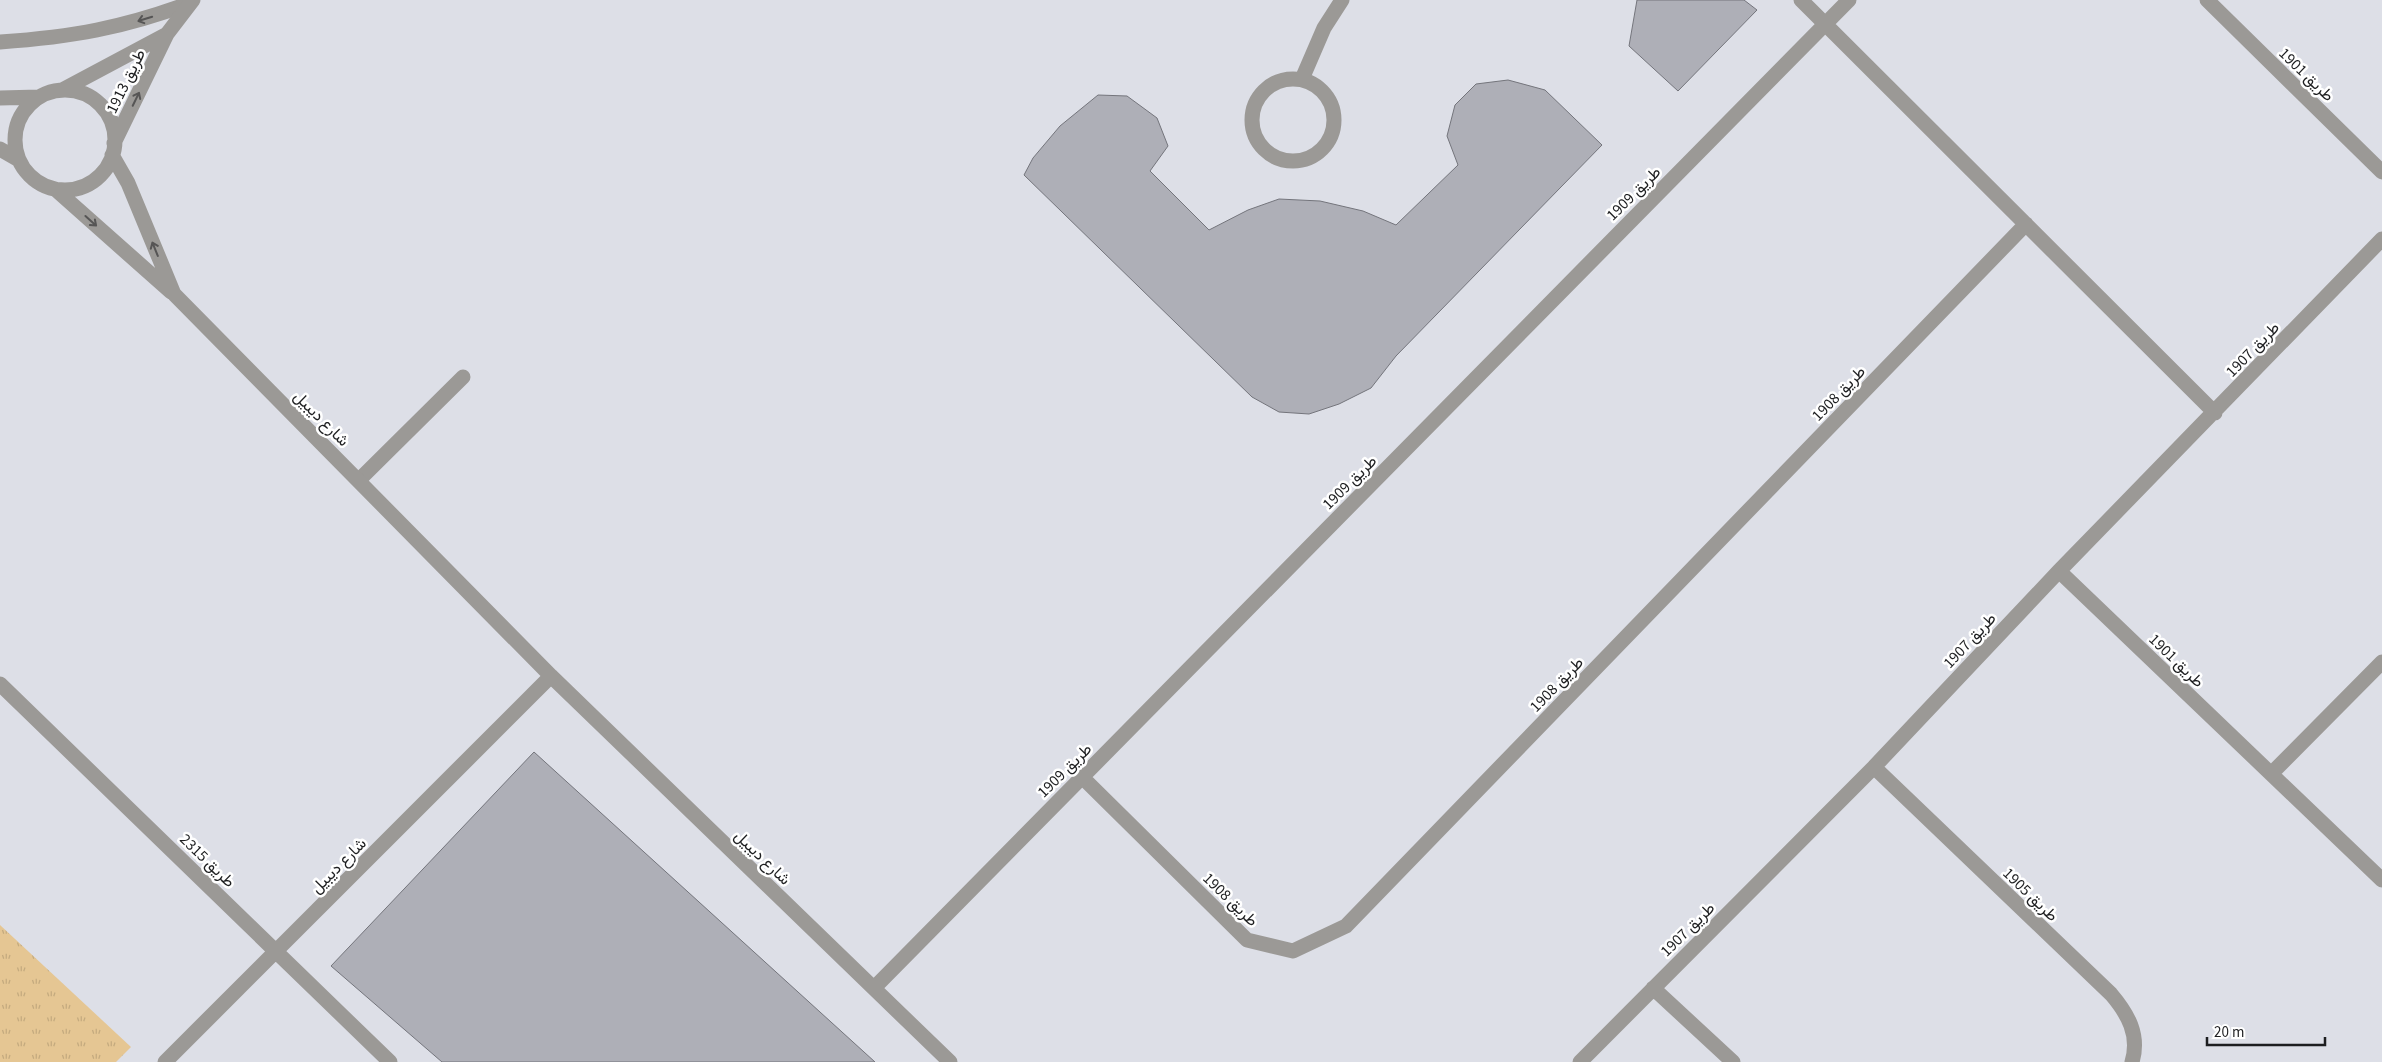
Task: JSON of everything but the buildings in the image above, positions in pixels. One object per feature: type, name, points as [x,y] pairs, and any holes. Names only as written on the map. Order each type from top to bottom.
[{"type":"street","points":[[1302,79],[1324,28],[1342,0]]},
{"type":"street","points":[[1801,0],[2215,413]]},
{"type":"street","name":"طريق 1909","points":[[874,988],[1849,0]]},
{"type":"street","name":"طريق 1901","points":[[2207,0],[2382,172]]},
{"type":"street","points":[[0,42],[85,34],[121,26],[192,1]]},
{"type":"street","name":"طريق 1913","points":[[113,149],[167,34],[192,1]]},
{"type":"street","name":"طريق 1913","points":[[62,90],[167,34]]},
{"type":"street","points":[[1302,79],[1323,90],[1334,111],[1332,134],[1318,154],[1295,162],[1272,156],[1256,139],[1250,117],[1259,94],[1278,80],[1302,79]]},
{"type":"street","points":[[0,98],[39,97],[62,90],[86,94],[100,105],[110,120],[114,131],[113,149],[107,166],[90,183],[73,189],[55,189]]},
{"type":"street","points":[[39,97],[29,104],[16,125],[15,149],[27,174],[40,183],[55,189],[174,294]]},
{"type":"street","points":[[0,149],[19,160]]},
{"type":"street","name":"شارع ديبيل","points":[[113,149],[174,294],[551,676],[950,1062]]},
{"type":"street","name":"طريق 1908","points":[[1082,777],[1247,940],[1292,951],[1346,926],[2026,224]]},
{"type":"street","name":"طريق 1907","points":[[1580,1062],[1874,768],[2059,570],[2215,413],[2382,239]]},
{"type":"street","points":[[359,480],[462,377]]},
{"type":"street","name":"طريق 1901","points":[[2059,570],[2382,880]]},
{"type":"street","points":[[2271,774],[2382,662]]},
{"type":"street","name":"شارع ديبيل","points":[[165,1062],[551,676]]},
{"type":"street","name":"طريق 2315","points":[[0,684],[390,1062]]},
{"type":"street","name":"طريق 1905","points":[[1874,768],[2110,994],[2125,1011],[2134,1032],[2132,1062]]},
{"type":"street","points":[[1653,988],[1732,1062]]},
{"type":"green space","points":[[0,925],[131,1047],[116,1062],[0,1062]]}]
